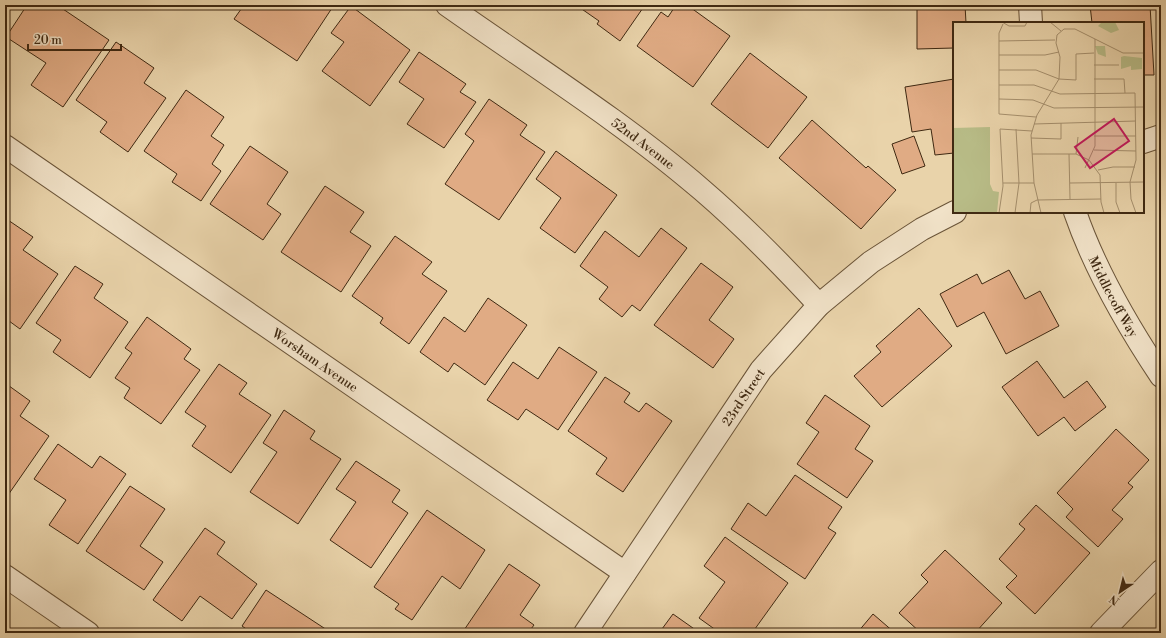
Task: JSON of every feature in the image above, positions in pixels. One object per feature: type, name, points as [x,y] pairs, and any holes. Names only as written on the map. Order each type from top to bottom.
[{"type":"street","name":"52nd Avenue","points":[[447,5],[633,136],[702,190],[771,253],[819,305]]},
{"type":"street","points":[[1030,5],[1031,22]]},
{"type":"street","points":[[1144,142],[1161,136]]},
{"type":"street","name":"Worsham Avenue","points":[[5,146],[625,574]]},
{"type":"street","name":"23rd Street","points":[[584,633],[761,370],[819,305],[871,262],[922,228],[953,213]]},
{"type":"street","name":"Middlecoff Way","points":[[1075,213],[1084,237],[1117,305],[1161,376]]},
{"type":"street","points":[[1101,633],[1161,571]]},
{"type":"street","points":[[5,576],[88,633]]},
{"type":"building","points":[[27,5],[57,5],[109,40],[63,107],[31,85],[46,63],[6,37]]},
{"type":"building","points":[[244,5],[289,5],[293,7],[294,5],[334,5],[297,61],[234,19]]},
{"type":"building","points":[[576,5],[645,5],[620,41],[597,24],[599,21]]},
{"type":"building","points":[[676,5],[687,5],[730,36],[693,87],[637,46],[661,12],[668,17]]},
{"type":"building","points":[[917,5],[965,5],[966,22],[953,22],[953,48],[917,49]]},
{"type":"building","points":[[1090,5],[1150,5],[1154,75],[1144,75],[1144,22],[1092,22]]},
{"type":"building","points":[[351,6],[410,50],[370,106],[322,71],[344,42],[331,33]]},
{"type":"building","points":[[116,42],[154,68],[144,83],[166,98],[128,152],[100,132],[107,122],[76,100]]},
{"type":"building","points":[[419,52],[466,84],[460,92],[476,102],[444,148],[407,124],[424,99],[399,82]]},
{"type":"building","points":[[750,53],[807,97],[768,148],[711,104]]},
{"type":"building","points":[[953,79],[953,153],[935,155],[931,129],[912,132],[905,87]]},
{"type":"building","points":[[186,90],[224,117],[211,136],[224,145],[212,164],[221,171],[201,201],[172,182],[177,174],[144,151]]},
{"type":"building","points":[[489,99],[527,125],[520,135],[545,152],[499,220],[445,184],[474,141],[465,134]]},
{"type":"building","points":[[812,120],[866,168],[868,166],[896,190],[861,229],[779,158]]},
{"type":"building","points":[[914,136],[925,166],[902,174],[892,144]]},
{"type":"building","points":[[250,146],[288,172],[267,204],[281,214],[263,240],[210,204]]},
{"type":"building","points":[[556,151],[617,195],[575,253],[540,228],[561,198],[536,179]]},
{"type":"building","points":[[325,186],[364,212],[350,232],[371,246],[341,292],[281,252]]},
{"type":"building","points":[[5,218],[33,237],[23,250],[58,274],[20,329],[5,318]]},
{"type":"building","points":[[661,228],[687,248],[640,311],[632,305],[622,317],[599,299],[608,287],[580,266],[605,231],[639,257]]},
{"type":"building","points":[[395,236],[432,262],[422,274],[447,291],[409,344],[380,323],[383,318],[352,296]]},
{"type":"building","points":[[701,263],[733,287],[709,320],[734,339],[713,368],[654,325]]},
{"type":"building","points":[[75,266],[103,284],[94,298],[128,322],[90,378],[53,352],[61,340],[36,323]]},
{"type":"building","points":[[1009,270],[1025,299],[1040,291],[1059,326],[1006,354],[984,312],[957,327],[940,294],[977,274],[982,284]]},
{"type":"building","points":[[488,298],[527,325],[485,385],[454,363],[448,372],[420,352],[444,317],[465,332]]},
{"type":"building","points":[[919,308],[952,346],[882,407],[854,376],[881,352],[876,346]]},
{"type":"building","points":[[147,317],[191,349],[184,359],[200,370],[161,424],[124,398],[130,388],[115,378],[132,353],[125,348]]},
{"type":"building","points":[[559,347],[597,372],[558,430],[526,409],[518,420],[487,400],[513,362],[538,379]]},
{"type":"building","points":[[1037,361],[1064,398],[1087,381],[1106,407],[1075,431],[1064,417],[1038,436],[1002,387]]},
{"type":"building","points":[[219,364],[247,383],[239,394],[271,415],[231,473],[192,446],[206,426],[185,412]]},
{"type":"building","points":[[605,377],[630,393],[624,402],[639,412],[646,403],[672,421],[623,492],[596,474],[607,458],[568,431]]},
{"type":"building","points":[[5,383],[30,401],[20,416],[49,436],[6,498],[5,497]]},
{"type":"building","points":[[825,395],[870,426],[855,449],[873,461],[847,498],[797,464],[819,432],[806,423]]},
{"type":"building","points":[[284,410],[315,431],[310,439],[341,459],[298,524],[250,492],[277,452],[263,443]]},
{"type":"building","points":[[1116,429],[1149,460],[1128,483],[1133,487],[1112,510],[1123,519],[1098,547],[1066,517],[1073,509],[1057,493]]},
{"type":"building","points":[[58,444],[92,468],[100,456],[126,474],[78,544],[49,525],[66,500],[34,479]]},
{"type":"building","points":[[356,461],[400,490],[392,502],[408,513],[371,568],[330,540],[356,502],[336,489]]},
{"type":"building","points":[[795,475],[842,507],[828,528],[836,533],[805,579],[731,529],[748,503],[766,516]]},
{"type":"building","points":[[130,486],[165,509],[140,546],[163,562],[144,590],[86,551]]},
{"type":"building","points":[[1036,505],[1090,553],[1035,614],[1006,587],[1017,576],[999,559],[1025,529],[1019,524]]},
{"type":"building","points":[[427,510],[485,550],[460,589],[442,576],[412,620],[395,609],[399,604],[374,587]]},
{"type":"building","points":[[205,528],[225,542],[217,554],[257,584],[232,619],[200,596],[182,621],[153,600]]},
{"type":"building","points":[[725,537],[788,583],[752,633],[720,633],[699,618],[725,582],[704,566]]},
{"type":"building","points":[[945,550],[1002,603],[975,633],[921,633],[899,613],[928,582],[921,575]]},
{"type":"building","points":[[509,564],[540,585],[520,615],[534,625],[528,633],[462,633]]},
{"type":"building","points":[[266,590],[327,630],[325,633],[252,633],[242,626]]},
{"type":"building","points":[[673,614],[700,633],[659,633]]},
{"type":"building","points":[[873,614],[895,633],[857,633]]}]
